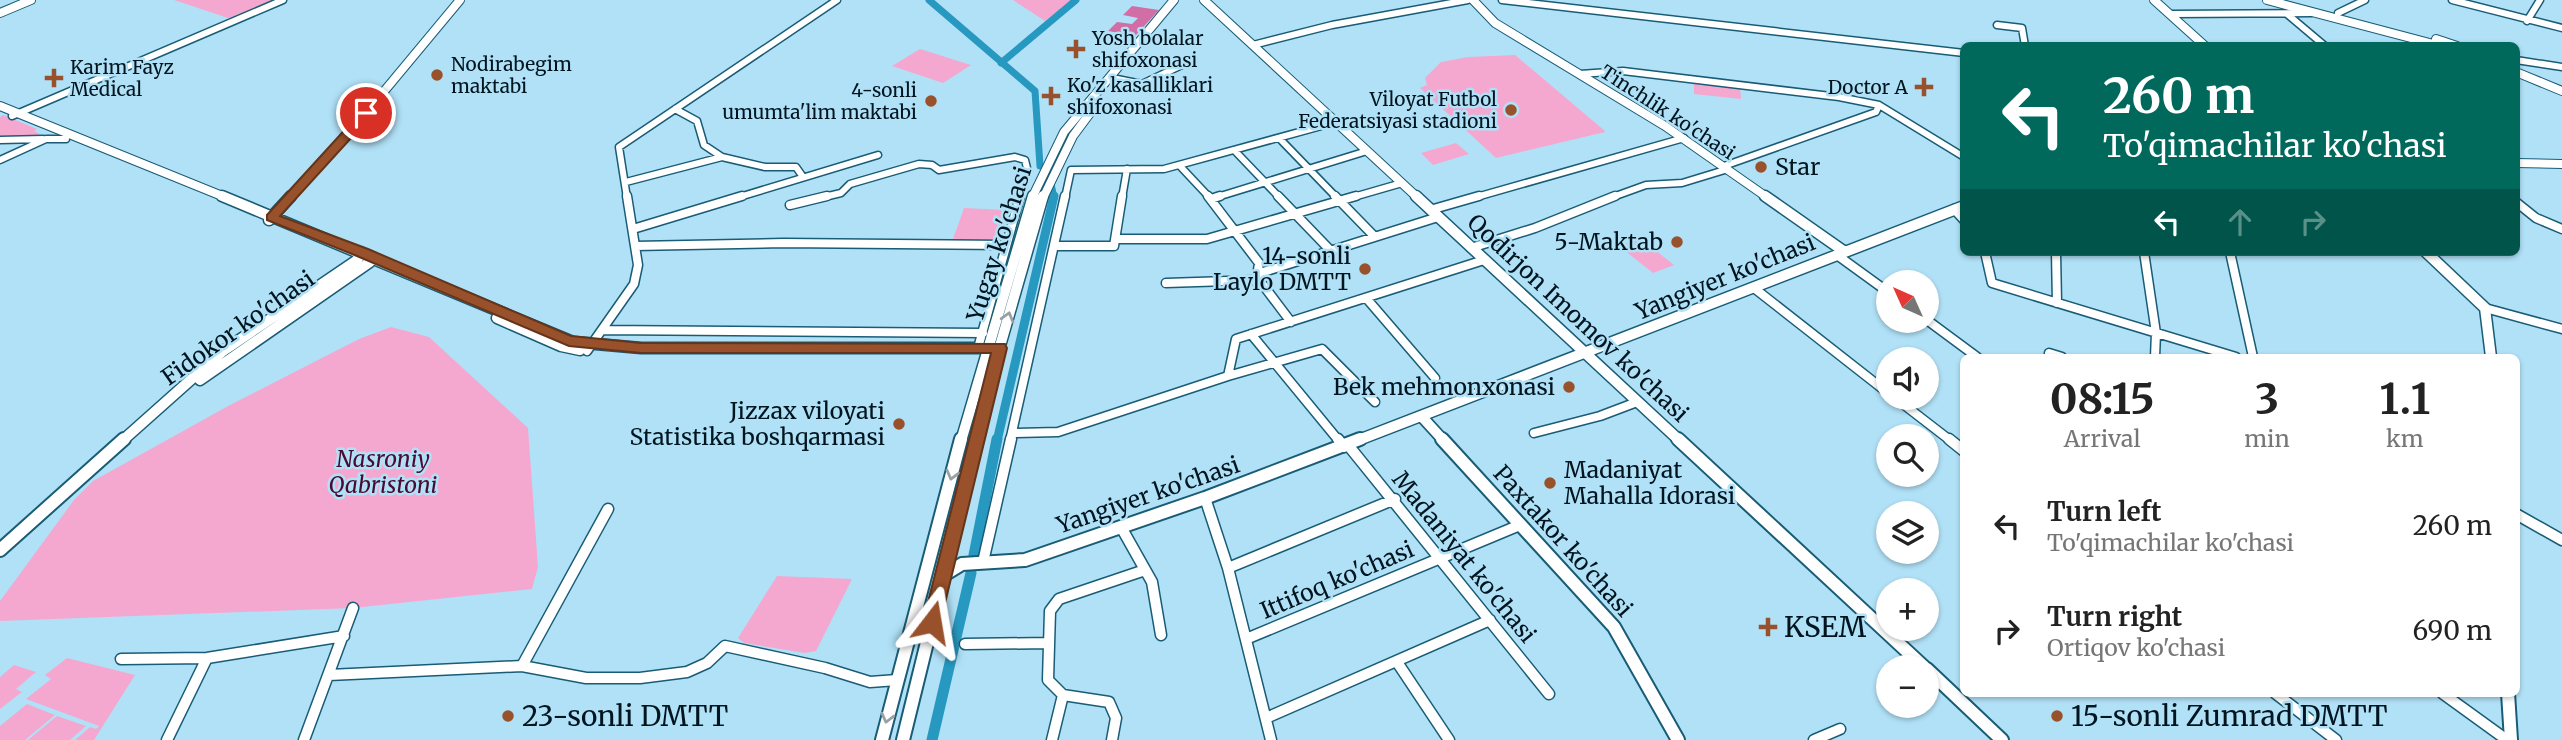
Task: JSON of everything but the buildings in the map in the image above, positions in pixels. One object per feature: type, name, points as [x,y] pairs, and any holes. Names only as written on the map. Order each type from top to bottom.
[{"type":"main road","points":[[0,6],[15,0]]},
{"type":"main road","points":[[0,13],[31,0]]},
{"type":"main road","points":[[269,220],[366,113],[460,0]]},
{"type":"main road","name":"Yugay ko'chasi","points":[[882,740],[984,350],[1035,188],[1064,132],[1174,0]]},
{"type":"main road","name":"Yugay ko'chasi","points":[[903,740],[999,351],[1045,190],[1073,136],[1183,0]]},
{"type":"main road","name":"Qodirjon Imomov ko'chasi","points":[[1204,0],[1911,655]]},
{"type":"main road","name":"Tinchlik ko'chasi","points":[[1471,0],[1495,23],[1684,138],[1841,254]]},
{"type":"main road","points":[[2154,0],[2201,42]]},
{"type":"main road","points":[[2267,0],[2426,42]]},
{"type":"main road","points":[[2287,0],[2443,42]]},
{"type":"main road","points":[[2523,72],[2562,85]]},
{"type":"main road","points":[[2523,72],[2562,91]]},
{"type":"main road","points":[[0,106],[58,136],[365,257],[561,346],[999,351]]},
{"type":"main road","points":[[0,111],[14,114]]},
{"type":"main road","points":[[2520,163],[2562,164]]},
{"type":"main road","name":"Yangiyer ko'chasi","points":[[961,564],[1026,560],[1205,498],[1423,418],[1959,208]]},
{"type":"main road","points":[[2430,256],[2486,308],[2491,354]]},
{"type":"main road","name":"Fidokor ko'chasi","points":[[0,550],[158,410],[365,257]]},
{"type":"main road","name":"Paxtakor ko'chasi","points":[[1423,418],[1614,627],[1678,740]]},
{"type":"main road","points":[[944,575],[961,564],[950,552]]},
{"type":"main road","name":"Qodirjon Imomov ko'chasi","points":[[1939,681],[2002,740]]},
{"type":"main road","points":[[2508,697],[2509,740]]},
{"type":"street","points":[[14,114],[284,0]]},
{"type":"street","points":[[589,348],[634,284],[638,265],[619,147],[837,0]]},
{"type":"street","points":[[1253,45],[1332,25],[1471,0]]},
{"type":"street","points":[[1502,0],[1960,52]]},
{"type":"street","points":[[2338,13],[2354,1],[2365,0]]},
{"type":"street","points":[[2452,0],[2562,28]]},
{"type":"street","points":[[2527,21],[2540,0]]},
{"type":"street","points":[[2171,14],[2319,13]]},
{"type":"street","points":[[2287,14],[2320,42]]},
{"type":"street","points":[[1997,25],[2022,29],[2024,42]]},
{"type":"street","points":[[2520,61],[2562,67]]},
{"type":"street","points":[[1117,79],[1142,83],[1186,63]]},
{"type":"street","points":[[1580,74],[1623,71],[1854,99],[1879,105],[1960,155]]},
{"type":"street","points":[[1471,248],[1535,228],[1587,205],[1646,186],[1682,183],[1726,168],[1877,112],[1879,105]]},
{"type":"street","points":[[675,108],[697,121],[704,145],[722,157],[765,167],[796,167],[803,177]]},
{"type":"street","points":[[1055,246],[1114,246],[1127,169],[1180,166],[1335,122]]},
{"type":"street","points":[[0,140],[58,136]]},
{"type":"street","points":[[0,160],[58,136]]},
{"type":"street","points":[[1279,138],[1374,236]]},
{"type":"street","points":[[1166,283],[1258,277],[1434,213],[1684,138]]},
{"type":"street","points":[[1211,199],[1367,151]]},
{"type":"street","points":[[1235,152],[1331,251]]},
{"type":"street","points":[[633,229],[878,155]]},
{"type":"street","points":[[626,182],[722,157]]},
{"type":"street","points":[[790,205],[841,193],[850,184],[919,164],[932,165],[940,170],[1015,157],[1025,160],[1027,168],[983,333],[984,350]]},
{"type":"street","points":[[1180,166],[1211,199],[1259,263],[1258,277],[1291,322]]},
{"type":"street","name":"Yugay ko'chasi","points":[[983,562],[1072,170],[1127,169]]},
{"type":"street","points":[[1116,239],[1207,239],[1402,183]]},
{"type":"street","points":[[2520,205],[2536,218],[2562,229]]},
{"type":"street","points":[[635,246],[783,243],[1006,245]]},
{"type":"street","points":[[1841,254],[1876,282]]},
{"type":"street","points":[[1986,256],[1992,283],[2226,354]]},
{"type":"street","points":[[2056,256],[2057,303]]},
{"type":"street","points":[[2145,256],[2156,333],[2155,354]]},
{"type":"street","points":[[2231,256],[2252,354]]},
{"type":"street","points":[[1228,376],[1236,339],[1484,260]]},
{"type":"street","points":[[1754,288],[1876,384]]},
{"type":"street","points":[[1367,299],[1435,377]]},
{"type":"street","points":[[2486,308],[2562,329]]},
{"type":"street","points":[[1939,329],[1974,354]]},
{"type":"street","points":[[602,330],[983,333]]},
{"type":"street","points":[[1251,334],[1346,446]]},
{"type":"street","points":[[1013,433],[1058,432],[1228,376],[1322,349],[1376,402]]},
{"type":"street","points":[[1534,433],[1600,416],[1637,402]]},
{"type":"street","points":[[1911,410],[1960,448]]},
{"type":"street","name":"Madaniyat ko'chasi","points":[[1346,446],[1395,499],[1549,694]]},
{"type":"street","points":[[1205,498],[1228,568],[1271,740]]},
{"type":"street","points":[[1228,568],[1395,499]]},
{"type":"street","points":[[522,666],[608,509]]},
{"type":"street","points":[[2520,515],[2562,540]]},
{"type":"street","name":"Ittifoq ko'chasi","points":[[1247,639],[1520,525]]},
{"type":"street","points":[[1121,527],[1152,582],[1161,635]]},
{"type":"street","points":[[1112,740],[1116,718],[1109,702],[1063,695],[1048,680],[1050,611],[1059,600],[1145,570]]},
{"type":"street","points":[[304,740],[353,608]]},
{"type":"street","points":[[1266,718],[1490,621]]},
{"type":"street","points":[[121,660],[207,658],[344,636]]},
{"type":"street","points":[[965,644],[1049,643]]},
{"type":"street","points":[[329,675],[522,666],[539,673],[648,680],[676,675],[705,665],[725,646],[870,681],[897,680]]},
{"type":"street","points":[[167,740],[207,658]]},
{"type":"street","points":[[1397,662],[1449,740]]},
{"type":"street","points":[[1052,740],[1063,695]]},
{"type":"street","points":[[2280,697],[2336,740]]},
{"type":"street","points":[[2448,697],[2509,740]]},
{"type":"street","points":[[1814,740],[1840,729]]},
{"type":"green space","points":[[174,0],[278,0],[239,17],[228,18]]},
{"type":"green space","points":[[1013,0],[1072,0],[1045,21]]},
{"type":"green space","points":[[920,49],[971,65],[943,83],[892,66]]},
{"type":"green space","name":"Viloyat Futbol Federatsiyasi stadioni","points":[[1515,55],[1605,132],[1496,158],[1420,88],[1427,85],[1425,78],[1441,62],[1468,57]]},
{"type":"green space","points":[[1694,82],[1740,87],[1741,99],[1694,94]]},
{"type":"green space","points":[[3,115],[37,129],[34,131],[40,134],[34,138],[0,138],[0,117]]},
{"type":"green space","points":[[1456,143],[1469,154],[1433,165],[1421,153]]},
{"type":"green space","points":[[964,208],[1006,210],[996,242],[952,242]]},
{"type":"green space","points":[[1640,238],[1674,265],[1653,273],[1619,246]]},
{"type":"green space","name":"Nasroniy Qabristoni","points":[[391,327],[429,337],[528,428],[538,567],[532,589],[353,608],[0,621],[0,601],[74,500],[93,481],[230,405],[359,339]]},
{"type":"green space","points":[[777,576],[852,579],[816,651],[805,653],[744,643],[738,638]]},
{"type":"green space","points":[[67,658],[135,675],[94,740],[75,740],[90,727],[96,729],[99,726],[26,699],[51,679],[45,675]]},
{"type":"green space","points":[[14,665],[36,672],[16,689],[22,692],[0,709],[0,677]]},
{"type":"green space","points":[[27,704],[55,715],[25,740],[0,740],[0,726]]},
{"type":"green space","points":[[57,716],[86,726],[70,740],[28,740]]},
{"type":"shaded area","points":[[1132,6],[1159,10],[1135,36],[1108,31],[1117,22],[1132,24],[1138,18],[1123,15]]},
{"type":"waterway","points":[[929,0],[1002,62]]},
{"type":"waterway","points":[[1002,62],[1076,0]]},
{"type":"waterway","points":[[1002,62],[1035,91],[1040,166]]},
{"type":"waterway","points":[[1051,184],[1054,197]]},
{"type":"waterway","points":[[997,441],[1054,197]]},
{"type":"waterway","points":[[974,555],[997,439]]},
{"type":"waterway","points":[[932,740],[971,573]]},
{"type":"place","name":"Yosh bolalar shifoxonasi","points":[[1076,49]]},
{"type":"place","name":"Nodirabegim maktabi","points":[[437,75]]},
{"type":"place","name":"Karim Fayz Medical","points":[[54,78]]},
{"type":"place","name":"Doctor A","points":[[1924,87]]},
{"type":"place","name":"Ko'z kasalliklari shifoxonasi","points":[[1051,96]]},
{"type":"place","name":"4-sonli umumta'lim maktabi","points":[[931,101]]},
{"type":"place","name":"Viloyat Futbol Federatsiyasi stadioni","points":[[1511,110]]},
{"type":"place","name":"Star","points":[[1761,167]]},
{"type":"place","name":"5-Maktab","points":[[1677,242]]},
{"type":"place","name":"14-sonli Laylo DMTT","points":[[1365,269]]},
{"type":"place","name":"Bek mehmonxonasi","points":[[1569,387]]},
{"type":"place","name":"Jizzax viloyati Statistika boshqarmasi","points":[[899,424]]},
{"type":"place","name":"Madaniyat Mahalla Idorasi","points":[[1550,483]]},
{"type":"place","name":"KSEM","points":[[1768,627]]},
{"type":"place","name":"23-sonli DMTT","points":[[508,716]]},
{"type":"place","name":"15-sonli Zumrad DMTT","points":[[2057,716]]},
{"type":"route","points":[[366,113],[271,218],[362,253],[569,341],[641,348],[1000,348],[932,622]]}]
